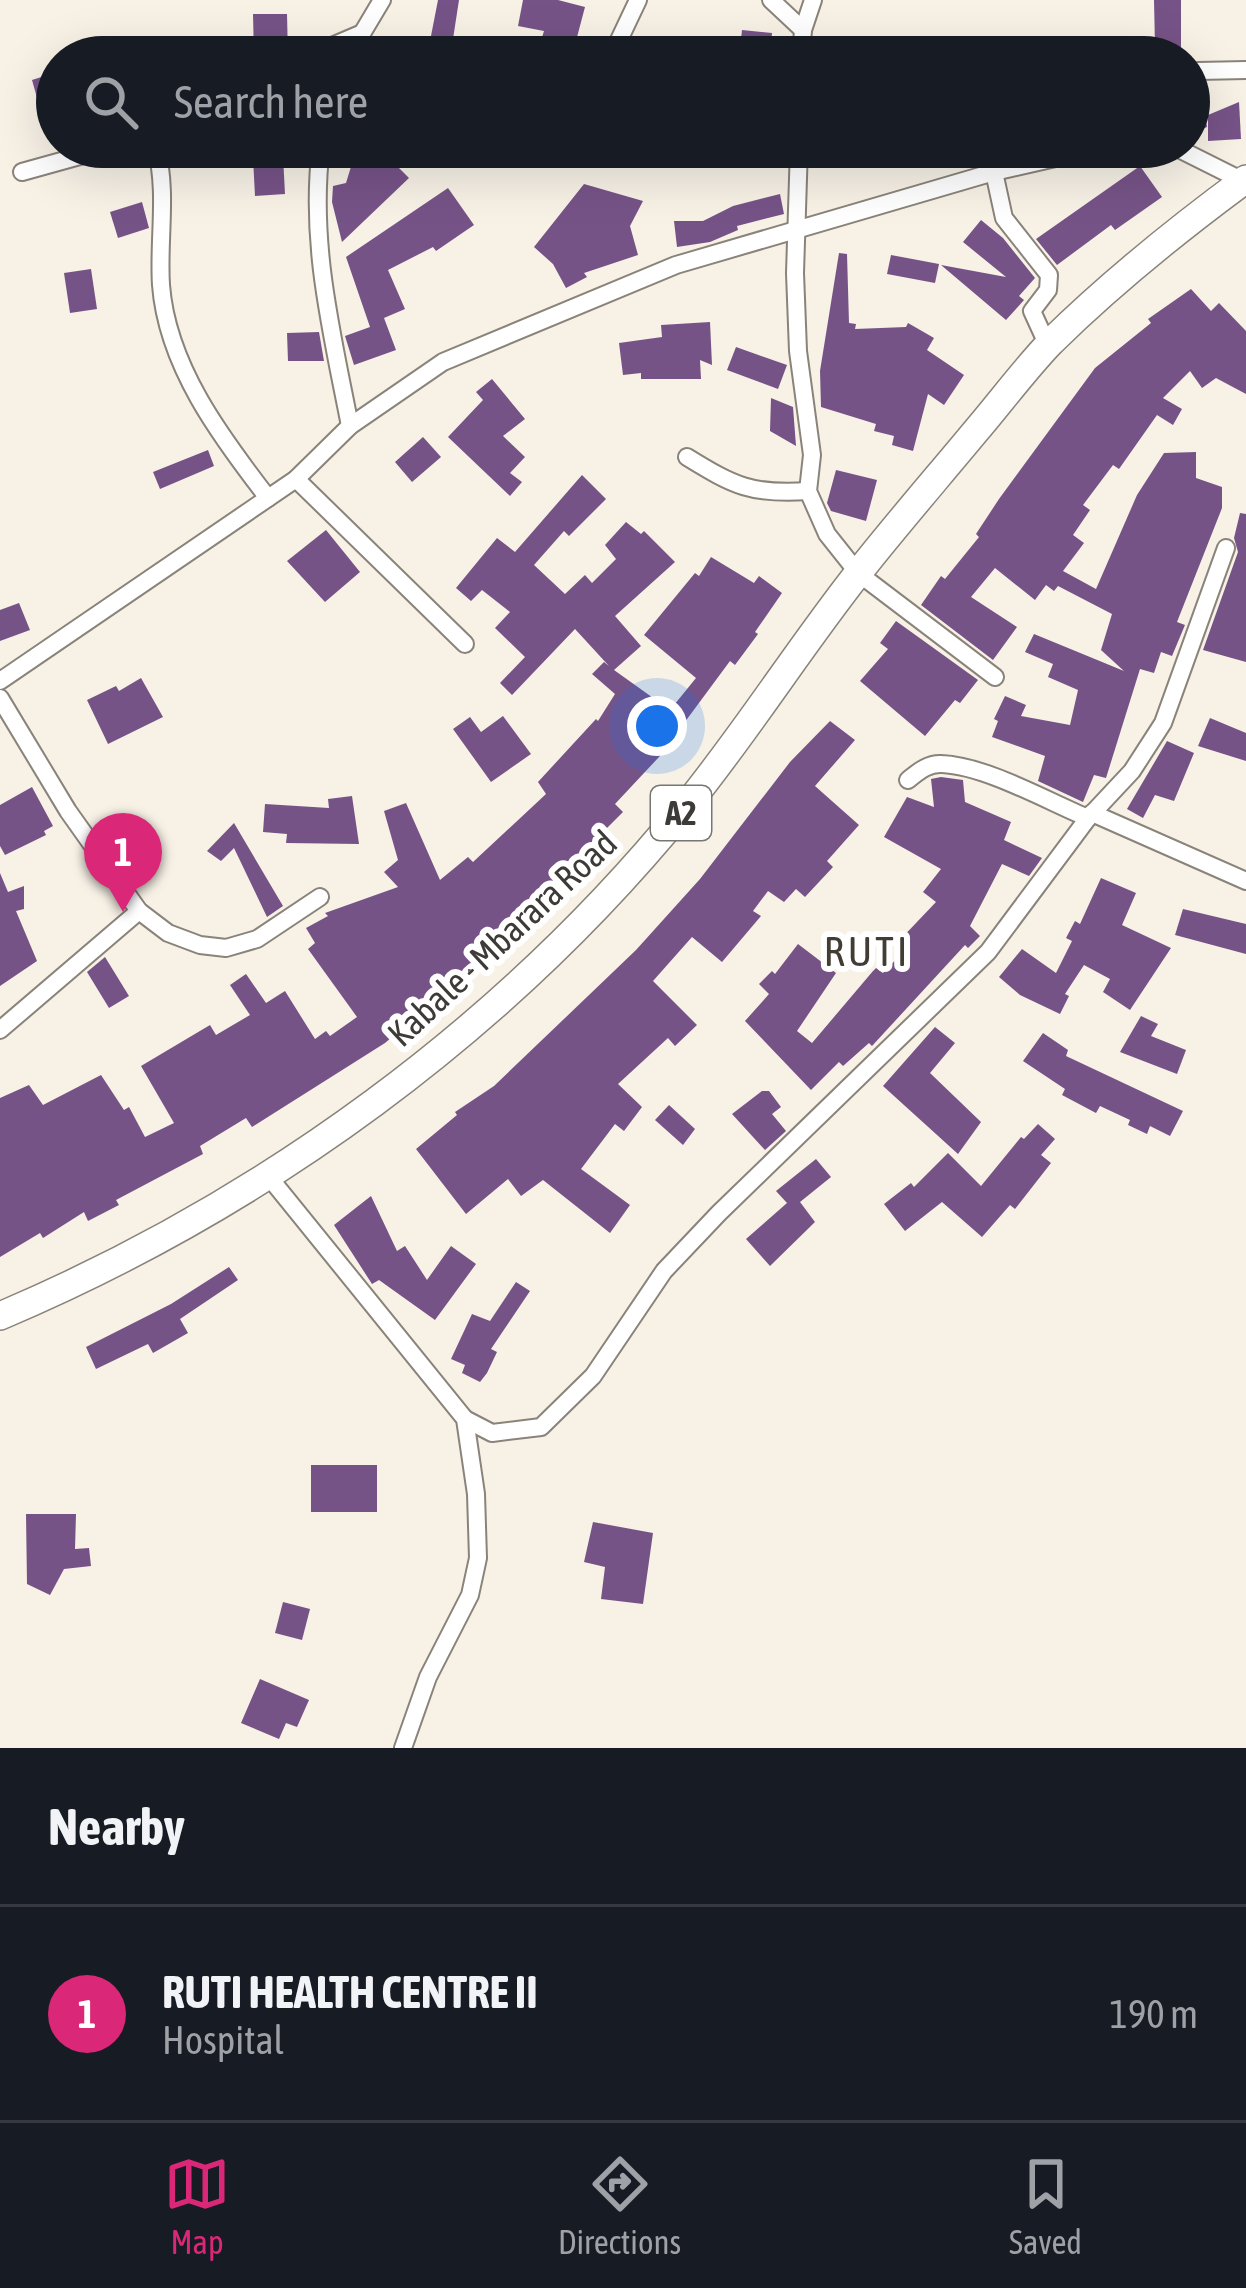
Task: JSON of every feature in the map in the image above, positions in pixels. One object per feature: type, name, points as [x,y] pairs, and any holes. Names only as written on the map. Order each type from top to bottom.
[{"type":"main road","name":"Kabale - Mbarara Road","points":[[0,1316],[194,1220],[268,1177],[375,1103],[471,1025],[587,918],[688,805],[858,573],[1048,346],[1124,274],[1245,180]]},
{"type":"street","points":[[360,36],[382,0]]},
{"type":"street","points":[[621,36],[638,0]]},
{"type":"street","points":[[771,0],[803,30]]},
{"type":"street","points":[[803,36],[813,0]]},
{"type":"street","points":[[355,36],[362,33]]},
{"type":"street","points":[[1210,70],[1246,70]]},
{"type":"street","points":[[1210,164],[1245,180]]},
{"type":"street","points":[[22,172],[36,168]]},
{"type":"street","points":[[158,168],[164,315],[174,350],[220,432],[268,498]]},
{"type":"street","points":[[318,168],[317,249],[350,426]]},
{"type":"street","points":[[798,168],[798,351],[812,455],[808,491],[826,534],[858,573],[995,677]]},
{"type":"street","points":[[0,681],[296,479],[350,426],[443,362],[676,266],[1012,168]]},
{"type":"street","points":[[994,172],[1004,218],[1049,274],[1048,290],[1032,311],[1048,346]]},
{"type":"street","points":[[687,457],[765,494],[808,491]]},
{"type":"street","points":[[296,479],[465,644]]},
{"type":"street","points":[[268,1177],[465,1419],[492,1433],[541,1426],[593,1376],[664,1271],[988,952],[1090,815],[1132,771],[1162,723],[1226,548]]},
{"type":"street","points":[[0,698],[68,811],[140,911],[168,933],[200,945],[226,948],[257,939],[320,897]]},
{"type":"street","points":[[908,780],[927,766],[942,764],[981,773],[1246,881]]},
{"type":"street","points":[[0,1030],[140,911]]},
{"type":"street","points":[[403,1748],[428,1677],[470,1595],[478,1558],[476,1493],[465,1419]]},
{"type":"building","points":[[438,0],[459,0],[453,36],[431,36]]},
{"type":"building","points":[[523,0],[558,0],[585,7],[577,36],[542,36],[544,31],[518,26]]},
{"type":"building","points":[[1154,0],[1181,0],[1181,36],[1155,36]]},
{"type":"building","points":[[253,14],[287,14],[288,36],[254,36]]},
{"type":"building","points":[[742,30],[772,33],[772,36],[741,36]]},
{"type":"building","points":[[1239,102],[1241,139],[1210,141],[1210,114]]},
{"type":"building","points":[[254,168],[284,168],[285,194],[255,196]]},
{"type":"building","points":[[351,168],[399,168],[409,178],[342,242],[333,186],[346,183]]},
{"type":"building","points":[[1137,168],[1162,197],[1115,230],[1111,225],[1057,265],[1036,239]]},
{"type":"building","points":[[584,184],[643,201],[630,226],[638,255],[584,273],[587,277],[566,288],[553,264],[534,247]]},
{"type":"building","points":[[448,188],[474,225],[436,251],[433,247],[388,270],[405,309],[384,318],[396,350],[354,365],[345,336],[370,327],[346,257]]},
{"type":"building","points":[[780,194],[784,214],[737,226],[738,230],[710,242],[677,247],[674,221],[703,221],[733,206]]},
{"type":"building","points":[[142,202],[149,228],[118,238],[110,212]]},
{"type":"building","points":[[981,220],[1003,238],[1035,278],[1006,320],[941,265],[1006,277],[963,242]]},
{"type":"building","points":[[839,253],[847,254],[849,323],[856,324],[855,329],[906,327],[908,323],[934,338],[927,350],[964,375],[944,405],[928,394],[913,451],[892,445],[894,436],[874,431],[876,424],[821,407],[820,371]]},
{"type":"building","points":[[891,255],[939,264],[935,283],[887,274]]},
{"type":"building","points":[[91,269],[97,309],[70,313],[64,273]]},
{"type":"building","points":[[1191,289],[1211,311],[1219,303],[1246,331],[1246,394],[1216,378],[1202,388],[1190,371],[1163,398],[1182,409],[1173,425],[1157,415],[1119,469],[1113,465],[1083,505],[1090,510],[1073,535],[1084,543],[1063,571],[1096,589],[1137,495],[1164,453],[1196,452],[1196,478],[1222,487],[1222,508],[1177,622],[1185,625],[1172,656],[1161,652],[1154,673],[1140,669],[1106,778],[1094,775],[1083,802],[1038,781],[1045,756],[992,737],[998,721],[994,719],[1005,696],[1026,705],[1021,716],[1070,725],[1078,690],[1048,677],[1053,664],[1025,652],[1034,634],[1124,671],[1101,650],[1112,614],[1058,586],[1054,591],[1046,585],[1035,600],[995,568],[971,597],[1017,627],[993,660],[921,605],[941,576],[945,579],[979,537],[976,534],[999,499],[1095,368],[1151,323],[1148,319]]},
{"type":"building","points":[[710,322],[712,365],[700,360],[701,379],[623,375],[619,343],[662,337],[661,325]]},
{"type":"building","points":[[319,332],[324,361],[288,361],[287,333]]},
{"type":"building","points":[[736,347],[787,365],[778,389],[727,370]]},
{"type":"building","points":[[492,379],[525,419],[503,436],[525,457],[510,473],[522,482],[510,496],[448,437],[483,400],[476,392]]},
{"type":"building","points":[[771,398],[793,407],[796,446],[770,431]]},
{"type":"building","points":[[423,437],[441,457],[412,482],[395,462]]},
{"type":"building","points":[[208,450],[214,466],[160,489],[153,472]]},
{"type":"building","points":[[836,470],[877,480],[866,521],[831,511],[827,503]]},
{"type":"building","points":[[582,475],[606,499],[569,536],[564,531],[534,565],[565,594],[585,575],[592,583],[616,559],[605,545],[626,522],[641,534],[644,531],[675,562],[615,616],[641,646],[614,670],[670,710],[696,678],[644,635],[711,557],[754,583],[759,576],[782,593],[735,665],[730,661],[659,757],[615,804],[623,812],[567,868],[573,874],[498,947],[385,1043],[252,1127],[246,1118],[200,1146],[203,1154],[116,1200],[119,1205],[88,1221],[84,1212],[0,1257],[0,1098],[29,1085],[43,1105],[101,1075],[124,1110],[129,1107],[145,1137],[174,1123],[141,1066],[210,1025],[216,1035],[250,1015],[230,985],[246,974],[266,1003],[285,991],[315,1039],[326,1031],[330,1036],[357,1017],[308,949],[315,943],[306,928],[328,916],[325,913],[398,887],[384,872],[398,860],[384,811],[406,803],[440,880],[468,857],[473,862],[546,794],[538,782],[598,721],[615,694],[592,674],[604,662],[609,666],[575,629],[512,695],[500,683],[525,657],[495,628],[510,612],[482,590],[471,601],[456,588],[497,538],[515,552]]},
{"type":"building","points":[[1240,513],[1246,514],[1246,662],[1203,650],[1238,552],[1234,538]]},
{"type":"building","points":[[326,530],[360,572],[325,602],[287,561]]},
{"type":"building","points":[[19,603],[30,630],[0,641],[0,610]]},
{"type":"building","points":[[896,621],[978,680],[925,736],[860,681],[888,649],[880,643]]},
{"type":"building","points":[[141,678],[163,717],[108,744],[87,700],[116,686],[119,691]]},
{"type":"building","points":[[503,716],[531,754],[491,782],[453,729],[470,717],[481,732]]},
{"type":"building","points":[[1210,718],[1246,733],[1246,761],[1198,746]]},
{"type":"building","points":[[830,721],[855,740],[815,786],[859,825],[827,861],[833,867],[805,897],[796,889],[784,902],[768,891],[753,911],[761,916],[722,962],[692,937],[653,981],[697,1025],[675,1046],[668,1038],[618,1084],[642,1107],[624,1131],[615,1124],[581,1169],[630,1205],[610,1233],[543,1180],[521,1196],[508,1179],[466,1214],[416,1149],[455,1112],[494,1086],[636,950],[700,879],[790,762]]},
{"type":"building","points":[[1167,741],[1194,753],[1174,801],[1155,795],[1143,818],[1127,809]]},
{"type":"building","points":[[931,779],[963,780],[965,802],[1011,822],[1004,840],[1042,858],[1029,876],[1002,864],[970,926],[980,936],[968,948],[965,945],[872,1046],[869,1043],[843,1066],[839,1062],[811,1090],[745,1021],[769,994],[759,984],[772,971],[775,974],[798,944],[836,973],[797,1031],[812,1043],[876,968],[883,973],[904,951],[896,944],[936,902],[923,892],[941,869],[884,837],[907,797],[934,807]]},
{"type":"building","points":[[32,787],[53,826],[44,831],[46,835],[5,855],[0,846],[0,805]]},
{"type":"building","points":[[352,796],[359,844],[286,843],[287,834],[263,832],[265,804],[329,808],[328,799]]},
{"type":"building","points":[[234,823],[283,906],[267,917],[234,848],[221,861],[207,851]]},
{"type":"building","points":[[0,873],[8,892],[24,886],[24,909],[16,911],[37,961],[0,986]]},
{"type":"building","points":[[1101,878],[1136,893],[1122,925],[1171,948],[1130,1010],[1103,992],[1110,979],[1084,965],[1065,994],[1069,996],[1060,1014],[1020,995],[999,977],[1022,949],[1056,973],[1072,941],[1066,938],[1075,921],[1080,924]]},
{"type":"building","points":[[1183,909],[1246,924],[1246,954],[1175,935]]},
{"type":"building","points":[[105,957],[129,996],[109,1008],[87,972]]},
{"type":"building","points":[[1141,1016],[1158,1024],[1151,1036],[1186,1050],[1177,1074],[1120,1052]]},
{"type":"building","points":[[935,1027],[955,1043],[930,1073],[981,1122],[958,1154],[883,1086]]},
{"type":"building","points":[[1043,1033],[1068,1050],[1066,1056],[1183,1111],[1170,1136],[1150,1126],[1147,1134],[1100,1106],[1096,1113],[1062,1095],[1065,1089],[1023,1061]]},
{"type":"building","points":[[762,1091],[769,1091],[781,1107],[772,1114],[786,1131],[765,1150],[732,1114]]},
{"type":"building","points":[[669,1105],[695,1129],[683,1145],[655,1120]]},
{"type":"building","points":[[1038,1124],[1055,1139],[1041,1155],[1051,1163],[1015,1209],[1010,1205],[982,1237],[942,1202],[905,1231],[884,1204],[911,1183],[914,1187],[948,1153],[981,1186],[1021,1137]]},
{"type":"building","points":[[816,1159],[831,1177],[800,1202],[815,1222],[770,1266],[746,1239],[787,1203],[776,1191]]},
{"type":"building","points":[[371,1196],[397,1251],[405,1246],[427,1280],[451,1246],[476,1264],[435,1320],[379,1280],[372,1284],[334,1225]]},
{"type":"building","points":[[229,1267],[238,1280],[180,1319],[188,1333],[153,1353],[148,1344],[96,1369],[86,1347],[171,1304]]},
{"type":"building","points":[[516,1282],[530,1291],[491,1349],[497,1352],[480,1382],[462,1373],[465,1365],[451,1359],[472,1314],[490,1321]]},
{"type":"building","points":[[311,1465],[377,1465],[377,1512],[311,1512]]},
{"type":"building","points":[[26,1514],[76,1514],[75,1549],[89,1548],[91,1566],[64,1569],[50,1595],[27,1584]]},
{"type":"building","points":[[593,1522],[653,1533],[643,1604],[601,1599],[605,1567],[584,1562]]},
{"type":"building","points":[[283,1602],[310,1609],[302,1640],[275,1633]]},
{"type":"building","points":[[260,1679],[309,1700],[297,1727],[286,1723],[279,1739],[241,1723]]},
{"type":"place","name":"RUTI HEALTH CENTRE II","points":[[123,912]]},
{"type":"district","name":"RUTI","points":[[867,951]]}]
